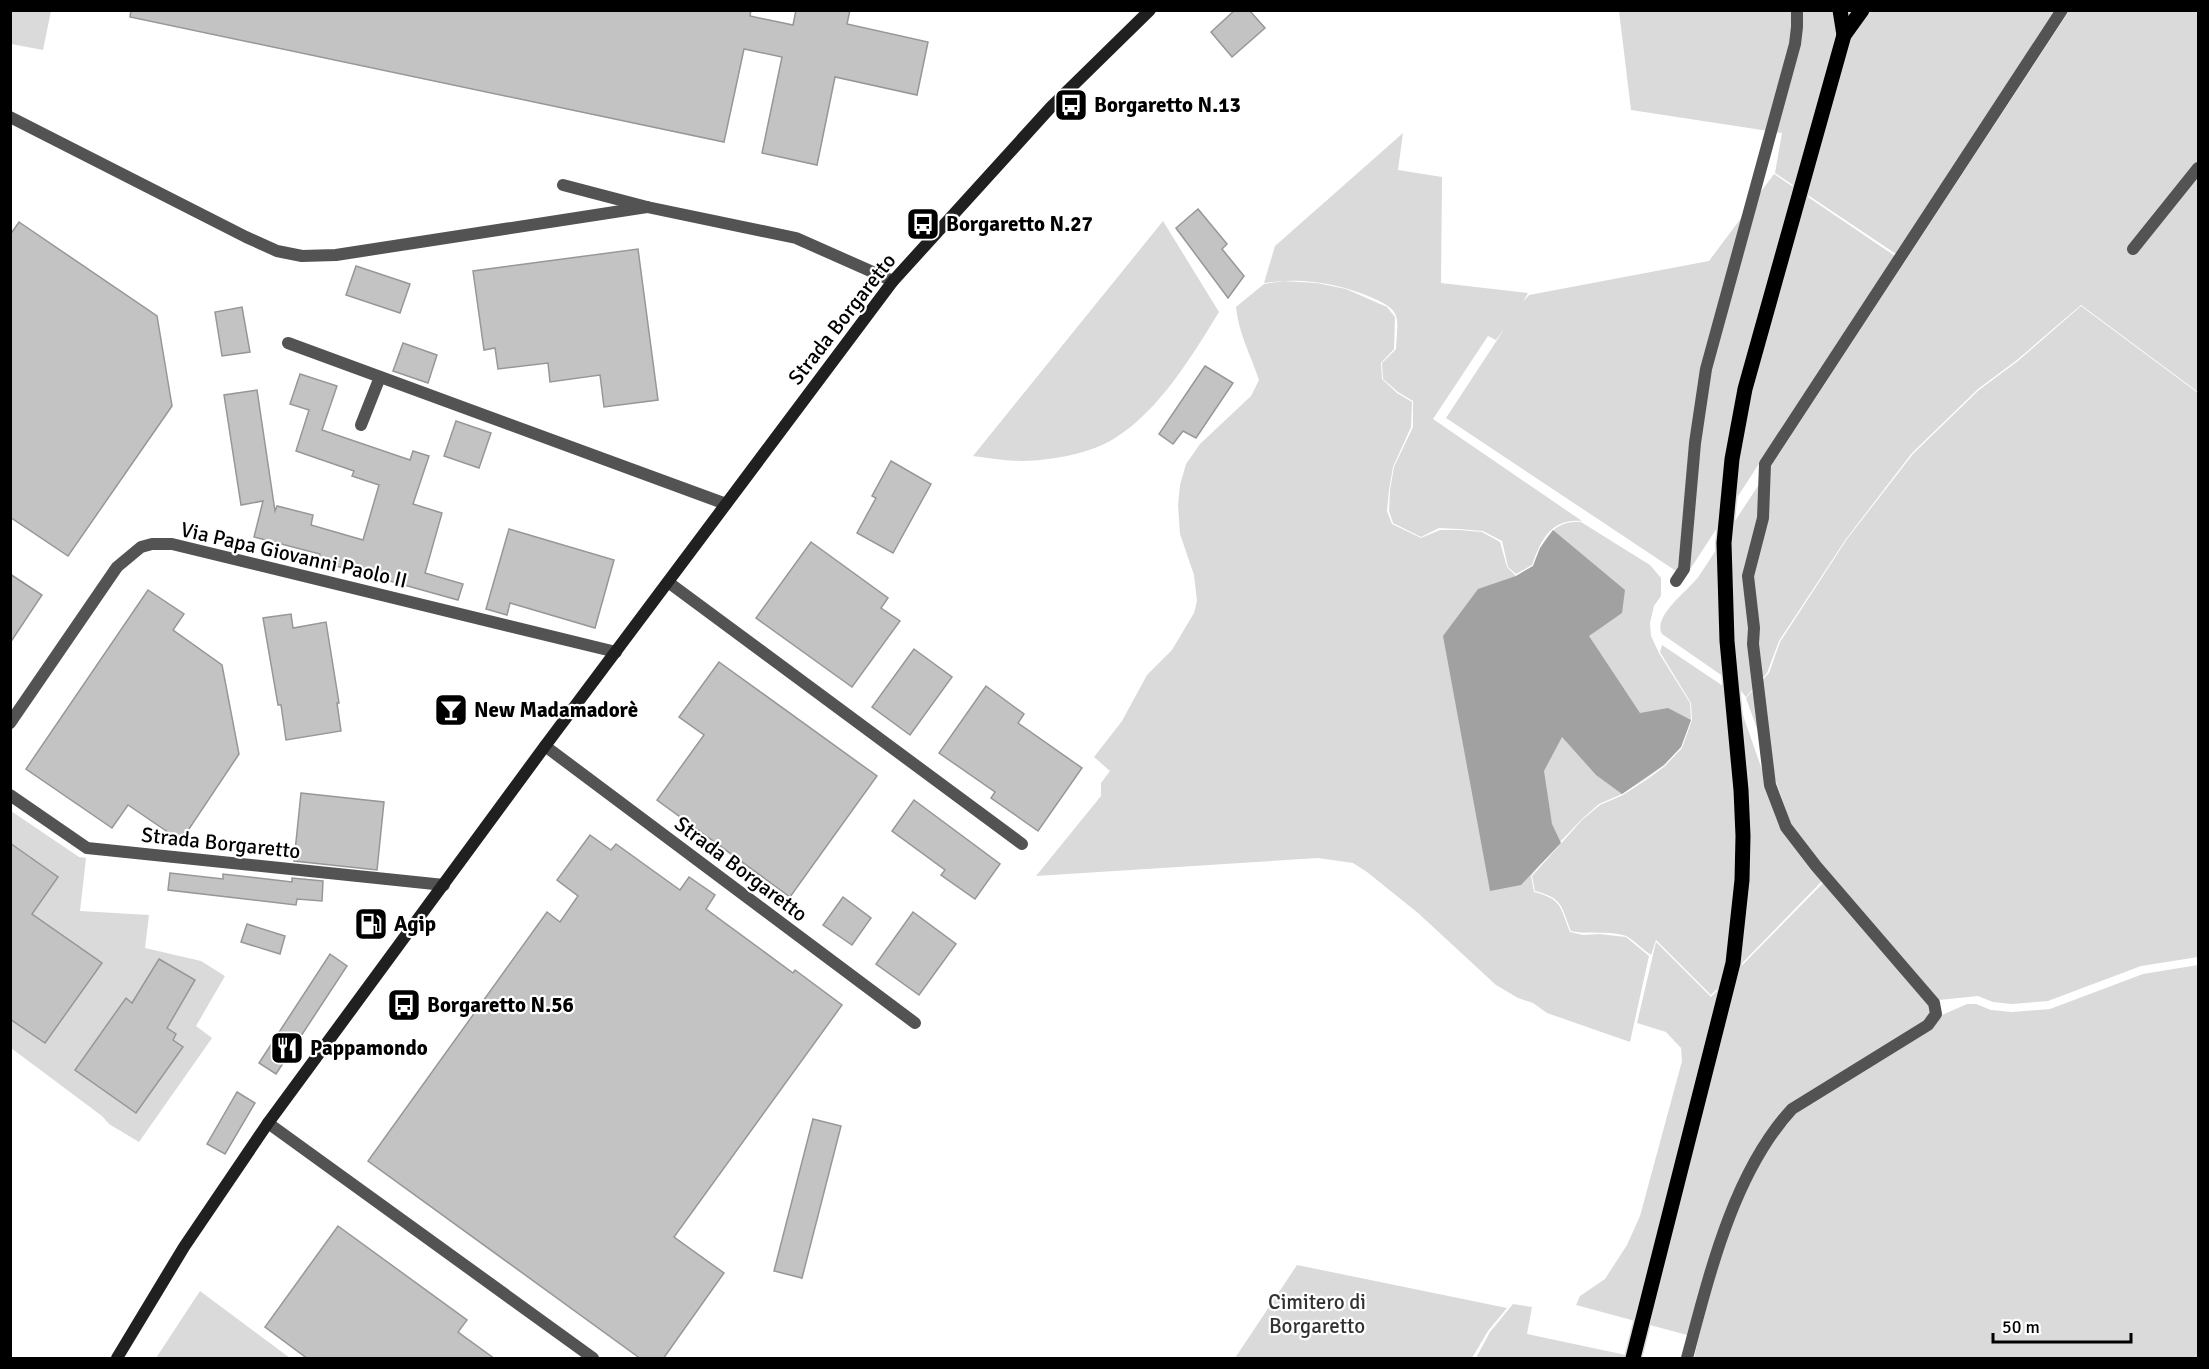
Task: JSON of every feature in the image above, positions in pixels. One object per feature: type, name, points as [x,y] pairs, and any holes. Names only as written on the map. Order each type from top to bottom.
[{"type":"main road","points":[[1840,10],[1845,35]]},
{"type":"main road","points":[[1633,1359],[1733,963],[1738,925],[1743,836],[1724,590],[1724,543],[1736,436],[1745,389],[1845,35],[1862,10]]},
{"type":"street","name":"Strada Borgaretto","points":[[117,1359],[184,1247],[268,1123],[545,746],[893,281],[1051,107],[1150,10]]},
{"type":"street","points":[[1676,581],[1684,569],[1695,443],[1706,369],[1795,44],[1797,10]]},
{"type":"street","points":[[1687,1359],[1721,1239],[1752,1168],[1775,1128],[1792,1109],[1928,1025],[1936,1014],[1934,1003],[1816,866],[1786,827],[1770,785],[1753,644],[1754,628],[1748,576],[1763,518],[1765,464],[2062,10]]},
{"type":"street","points":[[10,117],[246,237],[278,251],[302,256],[336,255],[647,207]]},
{"type":"street","points":[[2133,249],[2199,168]]},
{"type":"street","points":[[563,185],[647,207],[796,238],[893,281]]},
{"type":"street","points":[[288,343],[726,504]]},
{"type":"street","points":[[361,425],[380,376]]},
{"type":"street","name":"Via Papa Giovanni Paolo II","points":[[10,723],[117,567],[141,547],[152,544],[172,544],[616,652]]},
{"type":"street","points":[[669,582],[1022,844]]},
{"type":"street","name":"Strada Borgaretto","points":[[545,746],[915,1023]]},
{"type":"street","name":"Strada Borgaretto","points":[[10,795],[87,848],[444,885]]},
{"type":"street","points":[[268,1123],[593,1359]]},
{"type":"green space","points":[[10,11],[51,11],[43,50],[11,44]]},
{"type":"green space","points":[[1619,11],[2055,11],[1896,254],[1775,173],[1782,133],[1631,110]]},
{"type":"green space","points":[[2069,11],[2198,11],[2198,392],[2081,305],[2017,360],[1978,389],[1912,453],[1846,539],[1779,641],[1767,673],[1746,697],[1737,686],[1662,634],[1660,627],[1662,619],[1699,576]]},
{"type":"green space","points":[[1403,133],[1398,170],[1442,177],[1441,283],[1528,293],[1523,302],[1529,295],[1709,261],[1774,174],[1895,256],[1685,577],[1446,418],[1505,328],[1496,340],[1488,336],[1433,419],[1582,521],[1562,523],[1555,527],[1539,547],[1532,565],[1516,574],[1508,567],[1502,541],[1483,531],[1439,528],[1421,537],[1393,523],[1389,511],[1394,467],[1413,427],[1413,401],[1383,379],[1382,363],[1396,349],[1395,313],[1375,299],[1335,285],[1307,281],[1264,283],[1275,246]]},
{"type":"green space","points":[[1163,221],[1219,312],[1186,364],[1160,398],[1131,427],[1105,444],[1083,452],[1058,458],[1023,461],[973,456]]},
{"type":"green space","points":[[1283,281],[1317,283],[1346,289],[1387,307],[1395,317],[1394,349],[1381,363],[1382,379],[1397,393],[1412,402],[1411,427],[1393,467],[1389,490],[1387,511],[1392,524],[1421,538],[1440,530],[1482,532],[1500,542],[1507,567],[1516,576],[1533,566],[1544,541],[1555,529],[1571,522],[1581,522],[1650,565],[1661,578],[1661,596],[1654,606],[1650,623],[1651,636],[1690,703],[1691,720],[1681,747],[1664,765],[1648,777],[1622,794],[1599,804],[1540,863],[1531,876],[1534,892],[1550,898],[1559,905],[1570,932],[1583,935],[1626,937],[1649,956],[1630,1042],[1547,1013],[1533,1003],[1518,998],[1496,985],[1418,913],[1353,863],[1318,858],[1036,876],[1101,796],[1101,783],[1110,771],[1094,757],[1122,721],[1147,675],[1172,650],[1194,613],[1197,601],[1194,575],[1180,534],[1178,505],[1180,485],[1186,464],[1200,444],[1251,396],[1259,380],[1242,335],[1236,307],[1264,284]]},
{"type":"green space","points":[[2081,306],[2198,393],[2198,957],[2141,966],[2048,1001],[2012,1004],[1993,1002],[1978,996],[1939,1000],[1820,862],[1791,824],[1746,698],[1769,673],[1780,642],[1847,539],[1913,454],[1979,390],[2018,361]]},
{"type":"green space","points":[[1662,645],[1732,692],[1738,701],[1775,807],[1823,880],[1711,995],[1656,940],[1651,955],[1623,935],[1571,931],[1560,904],[1551,897],[1535,891],[1532,876],[1582,820],[1600,805],[1623,795],[1649,778],[1665,766],[1682,748],[1692,720],[1691,703],[1660,652]]},
{"type":"green space","points":[[11,811],[79,857],[86,858],[80,911],[149,915],[145,948],[201,961],[225,976],[196,1026],[212,1038],[139,1142],[109,1124],[102,1116],[11,1048]]},
{"type":"green space","points":[[1823,883],[1929,1005],[1931,1012],[1924,1021],[1789,1105],[1771,1125],[1747,1165],[1716,1237],[1687,1335],[1576,1305],[1580,1296],[1605,1279],[1627,1245],[1640,1216],[1682,1061],[1681,1048],[1666,1032],[1637,1023],[1656,942],[1711,997]]},
{"type":"green space","points":[[2198,965],[2198,1358],[1694,1358],[1720,1261],[1744,1197],[1776,1138],[1796,1113],[1932,1029],[1942,1015],[1967,1004],[2012,1012],[2050,1009],[2143,974]]},
{"type":"green space","name":"Cimitero di Borgaretto","points":[[1297,1265],[1507,1308],[1488,1331],[1472,1358],[1235,1358]]},
{"type":"green space","points":[[200,1291],[290,1358],[156,1358]]},
{"type":"green space","points":[[1513,1304],[1532,1307],[1527,1334],[1640,1358],[1476,1358],[1490,1332]]},
{"type":"shaded area","points":[[1553,530],[1625,590],[1622,613],[1589,636],[1640,713],[1668,708],[1691,720],[1681,747],[1664,765],[1622,794],[1596,775],[1562,737],[1544,771],[1552,824],[1561,843],[1521,885],[1490,891],[1443,636],[1478,589],[1516,576],[1533,566],[1540,548]]},
{"type":"building","points":[[131,10],[751,10],[750,16],[793,25],[796,10],[850,10],[847,24],[928,42],[917,95],[835,77],[817,165],[762,153],[782,57],[744,49],[724,142],[130,17]]},
{"type":"building","points":[[1235,10],[1249,10],[1265,28],[1232,57],[1211,32]]},
{"type":"building","points":[[1198,209],[1227,244],[1222,249],[1244,276],[1228,298],[1176,228]]},
{"type":"building","points":[[19,222],[157,316],[172,406],[68,556],[10,517],[10,235]]},
{"type":"building","points":[[638,249],[658,400],[604,407],[600,375],[550,382],[548,363],[498,369],[495,348],[484,350],[473,271]]},
{"type":"building","points":[[356,266],[410,284],[400,313],[346,295]]},
{"type":"building","points":[[242,307],[250,352],[222,356],[215,312]]},
{"type":"building","points":[[403,343],[437,355],[428,383],[393,371]]},
{"type":"building","points":[[1205,366],[1233,383],[1196,438],[1183,431],[1173,444],[1159,434]]},
{"type":"building","points":[[300,374],[337,386],[322,430],[410,460],[413,451],[429,456],[413,504],[442,513],[425,573],[463,584],[458,600],[318,561],[320,554],[254,537],[263,501],[241,505],[224,395],[257,390],[275,511],[277,506],[313,515],[311,525],[363,540],[379,485],[352,476],[354,471],[296,451],[309,410],[290,404]]},
{"type":"building","points":[[456,421],[491,433],[479,468],[444,456]]},
{"type":"building","points":[[891,461],[931,484],[893,553],[857,533],[876,498],[872,496]]},
{"type":"building","points":[[509,529],[614,560],[595,628],[510,603],[507,615],[486,609]]},
{"type":"building","points":[[811,542],[888,598],[881,608],[900,621],[852,687],[756,618]]},
{"type":"building","points":[[10,574],[42,595],[10,643]]},
{"type":"building","points":[[148,590],[184,614],[173,630],[222,665],[239,754],[181,841],[128,805],[112,828],[26,769]]},
{"type":"building","points":[[291,614],[293,628],[326,622],[339,703],[337,703],[341,731],[286,740],[263,618]]},
{"type":"building","points":[[914,649],[952,677],[910,735],[872,707]]},
{"type":"building","points":[[719,662],[877,776],[790,897],[657,800],[704,735],[679,717]]},
{"type":"building","points":[[986,686],[1024,714],[1018,723],[1082,768],[1038,831],[991,798],[995,792],[939,753]]},
{"type":"building","points":[[301,793],[384,802],[377,870],[294,861]]},
{"type":"building","points":[[914,800],[1000,864],[975,899],[941,875],[945,870],[892,831]]},
{"type":"building","points":[[590,835],[611,850],[616,844],[680,890],[689,877],[715,895],[706,909],[793,973],[795,970],[842,1005],[674,1237],[724,1273],[663,1359],[641,1359],[368,1161],[547,912],[560,922],[578,896],[557,880]]},
{"type":"building","points":[[10,843],[58,877],[32,914],[102,963],[45,1043],[10,1019]]},
{"type":"building","points":[[170,873],[223,879],[223,874],[292,882],[292,878],[323,881],[322,901],[297,899],[296,905],[168,890]]},
{"type":"building","points":[[843,897],[871,918],[852,945],[823,925]]},
{"type":"building","points":[[913,912],[956,944],[919,995],[876,964]]},
{"type":"building","points":[[247,924],[285,936],[280,954],[241,942]]},
{"type":"building","points":[[330,954],[347,966],[276,1074],[259,1063]]},
{"type":"building","points":[[159,959],[195,980],[167,1028],[176,1034],[173,1040],[183,1047],[136,1113],[75,1070],[126,998],[132,1003]]},
{"type":"building","points":[[237,1092],[255,1103],[225,1154],[207,1144]]},
{"type":"building","points":[[813,1119],[841,1126],[802,1278],[774,1271]]},
{"type":"building","points":[[338,1226],[467,1320],[458,1332],[495,1359],[308,1359],[265,1327]]},
{"type":"place","name":"Borgaretto N.13","points":[[1071,105]]},
{"type":"place","name":"Borgaretto N.27","points":[[923,224]]},
{"type":"place","name":"New Madamadorè","points":[[451,710]]},
{"type":"place","name":"Agip","points":[[371,924]]},
{"type":"place","name":"Borgaretto N.56","points":[[404,1005]]},
{"type":"place","name":"Pappamondo","points":[[287,1048]]}]
